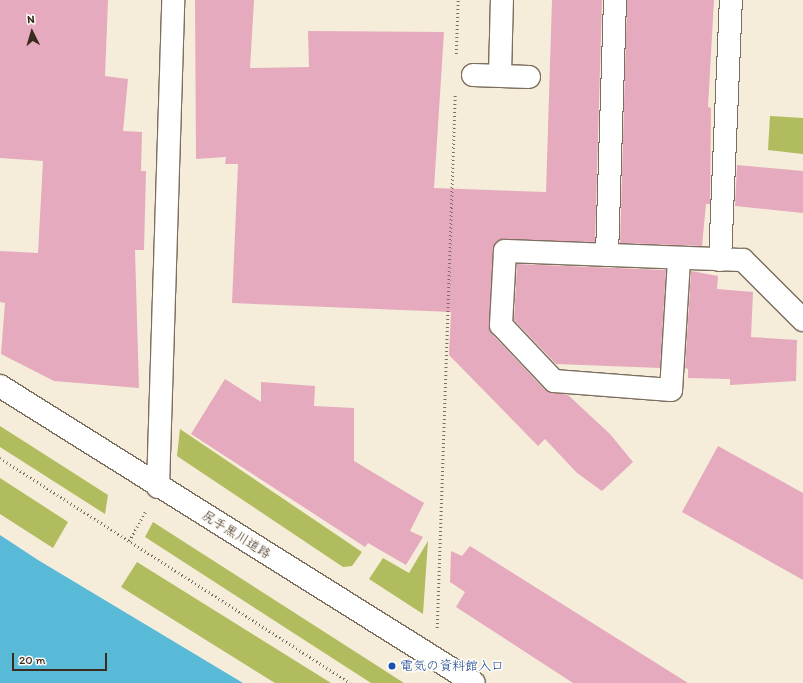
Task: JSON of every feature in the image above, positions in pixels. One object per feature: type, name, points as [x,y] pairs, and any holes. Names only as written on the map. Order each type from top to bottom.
[{"type":"street","points":[[158,487],[173,0]]},
{"type":"street","points":[[500,74],[502,0]]},
{"type":"street","points":[[607,255],[614,0]]},
{"type":"street","points":[[720,260],[731,0]]},
{"type":"street","points":[[464,69],[529,77]]},
{"type":"street","points":[[679,260],[671,390],[554,381],[501,325],[505,251],[607,255],[679,260],[743,260],[803,320]]},
{"type":"street","name":"尻手黒川道路","points":[[0,386],[158,487],[436,658],[474,683]]},
{"type":"path","points":[[458,0],[464,69]]},
{"type":"path","points":[[436,658],[455,87]]},
{"type":"path","points":[[0,458],[350,683]]},
{"type":"path","points":[[129,541],[158,487]]},
{"type":"green space","points":[[770,116],[803,118],[803,154],[768,150]]},
{"type":"green space","points":[[0,426],[108,495],[105,514],[0,447]]},
{"type":"green space","points":[[180,429],[362,552],[352,566],[343,567],[177,456]]},
{"type":"green space","points":[[0,478],[68,522],[53,548],[0,514]]},
{"type":"green space","points":[[153,522],[404,683],[371,683],[145,537]]},
{"type":"green space","points":[[428,541],[423,614],[369,579],[383,558],[409,573]]},
{"type":"green space","points":[[137,562],[331,683],[275,683],[121,587]]},
{"type":"water","points":[[0,535],[38,560],[243,683],[0,683]]},
{"type":"building","points":[[0,0],[108,0],[105,76],[128,79],[123,131],[142,132],[141,171],[146,171],[144,250],[135,250],[139,388],[54,381],[1,354],[5,303],[0,302],[0,251],[38,253],[43,161],[0,158]]},
{"type":"building","points":[[195,0],[254,0],[250,68],[309,67],[308,31],[444,32],[434,188],[546,192],[552,0],[602,0],[595,242],[499,240],[493,250],[489,324],[492,334],[545,390],[568,395],[610,434],[633,462],[602,491],[577,473],[545,439],[538,446],[449,355],[451,312],[232,303],[238,164],[225,164],[226,157],[196,159]]},
{"type":"building","points":[[627,0],[714,0],[708,107],[711,108],[710,204],[706,204],[702,246],[620,243]]},
{"type":"building","points":[[737,165],[803,171],[803,213],[735,206]]},
{"type":"building","points":[[517,264],[666,270],[660,368],[556,364],[514,320]]},
{"type":"building","points":[[691,271],[718,276],[717,289],[753,292],[751,337],[797,340],[796,381],[730,385],[730,379],[688,378],[688,369],[685,368]]},
{"type":"building","points":[[225,379],[261,402],[261,382],[315,386],[314,406],[354,408],[354,461],[424,503],[410,531],[423,537],[406,565],[368,543],[365,547],[191,434]]},
{"type":"building","points":[[718,446],[803,493],[803,580],[682,512]]},
{"type":"building","points":[[470,546],[688,683],[573,683],[456,607],[465,592],[450,582],[451,551],[462,556]]},
{"type":"place","name":"電気の資料館入口","points":[[392,666]]}]
